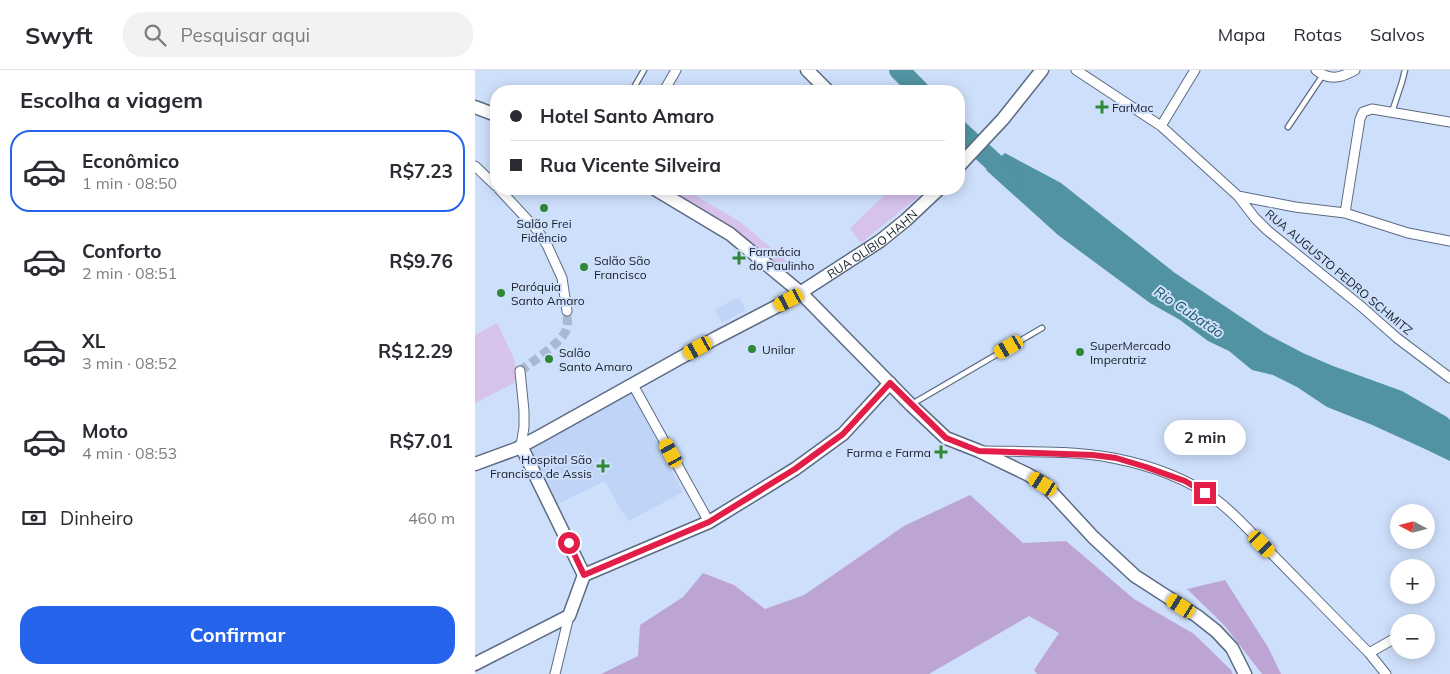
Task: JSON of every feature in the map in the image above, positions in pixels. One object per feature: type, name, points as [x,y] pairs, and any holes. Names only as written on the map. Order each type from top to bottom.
[{"type":"main road","points":[[807,70],[822,85]]},
{"type":"main road","points":[[965,160],[1003,119],[1042,70]]},
{"type":"main road","points":[[475,107],[490,113]]},
{"type":"main road","points":[[665,195],[730,234],[801,293],[946,438],[979,451],[1027,474],[1043,484],[1093,537],[1135,576],[1197,616],[1216,631],[1232,648],[1245,674]]},
{"type":"main road","name":"RUA OLÍBIO HAHN","points":[[475,464],[521,446],[801,293],[893,231],[927,195]]},
{"type":"main road","points":[[584,575],[709,522],[795,469],[843,434],[890,383]]},
{"type":"main road","points":[[475,664],[569,616],[584,575],[521,446]]},
{"type":"street","points":[[667,85],[676,70]]},
{"type":"street","name":"RUA AUGUSTO PEDRO SCHMITZ","points":[[1076,70],[1161,126],[1238,196],[1267,230],[1397,338],[1450,378]]},
{"type":"street","points":[[1161,126],[1195,70]]},
{"type":"street","points":[[1319,72],[1330,78],[1340,78],[1355,70]]},
{"type":"street","points":[[1345,213],[1361,115],[1366,110],[1372,109],[1450,122]]},
{"type":"street","points":[[475,166],[490,180]]},
{"type":"street","points":[[505,195],[538,230],[547,245],[562,278],[567,311]]},
{"type":"street","points":[[1238,196],[1295,207],[1345,213],[1415,235],[1450,241]]},
{"type":"street","points":[[520,371],[525,419],[521,446]]},
{"type":"street","points":[[633,385],[709,522]]},
{"type":"street","points":[[979,451],[1105,456],[1146,467],[1185,481],[1217,500],[1247,528],[1369,653],[1386,674]]},
{"type":"street","points":[[555,674],[569,616]]},
{"type":"street","points":[[1369,653],[1390,641]]},
{"type":"lane","points":[[635,85],[644,70]]},
{"type":"lane","points":[[1392,112],[1403,82],[1405,70]]},
{"type":"lane","points":[[1288,127],[1319,72]]},
{"type":"lane","points":[[911,405],[1042,328]]},
{"type":"shaded area","points":[[671,195],[694,195],[739,221],[787,261],[779,269]]},
{"type":"shaded area","points":[[885,195],[918,195],[918,197],[862,242],[859,241],[850,228]]},
{"type":"shaded area","points":[[739,297],[746,310],[722,323],[715,310]]},
{"type":"shaded area","points":[[497,323],[515,361],[516,376],[514,383],[475,403],[475,335]]},
{"type":"shaded area","name":"Hospital São Francisco de Assis","points":[[632,393],[683,492],[629,521],[620,509],[605,481],[556,505],[528,451],[532,445]]},
{"type":"shaded area","points":[[970,495],[1023,543],[1066,541],[1134,599],[1194,634],[1233,674],[1037,674],[1034,670],[1059,633],[1029,616],[929,674],[601,674],[638,656],[640,625],[683,597],[703,573],[734,585],[765,609],[804,595],[904,526]]},
{"type":"shaded area","points":[[1225,580],[1268,647],[1281,674],[1262,674],[1225,626],[1187,589]]},
{"type":"water","points":[[1005,153],[1061,183],[1175,273],[1265,333],[1333,366],[1402,391],[1447,417],[1450,420],[1450,461],[1370,424],[1327,407],[1297,387],[1273,375],[1252,370],[1229,351],[1208,341],[1180,320],[1150,303],[1058,235],[986,170]]},
{"type":"waterway","name":"Rio Cubatão","points":[[899,70],[914,85]]},
{"type":"waterway","name":"Rio Cubatão","points":[[965,136],[1013,180]]},
{"type":"tunnel","points":[[520,371],[547,351],[565,333],[567,328],[567,311]]},
{"type":"place","name":"FarMac","points":[[1102,107]]},
{"type":"place","name":"Salão Frei Fidêncio","points":[[544,208]]},
{"type":"place","name":"Farmácia do Paulinho","points":[[739,258]]},
{"type":"place","name":"Salão São Francisco","points":[[584,267]]},
{"type":"place","name":"Paróquia Santo Amaro","points":[[501,293]]},
{"type":"place","name":"Unilar","points":[[752,349]]},
{"type":"place","name":"SuperMercado Imperatriz","points":[[1080,352]]},
{"type":"place","name":"Salão Santo Amaro","points":[[549,359]]},
{"type":"place","name":"Farma e Farma","points":[[941,452]]},
{"type":"place","name":"Hospital São Francisco de Assis","points":[[603,466]]},
{"type":"route","points":[[569,543],[584,575],[709,522],[795,469],[843,434],[890,383],[946,438],[979,451],[1093,455],[1116,458],[1185,481],[1205,493]]}]
